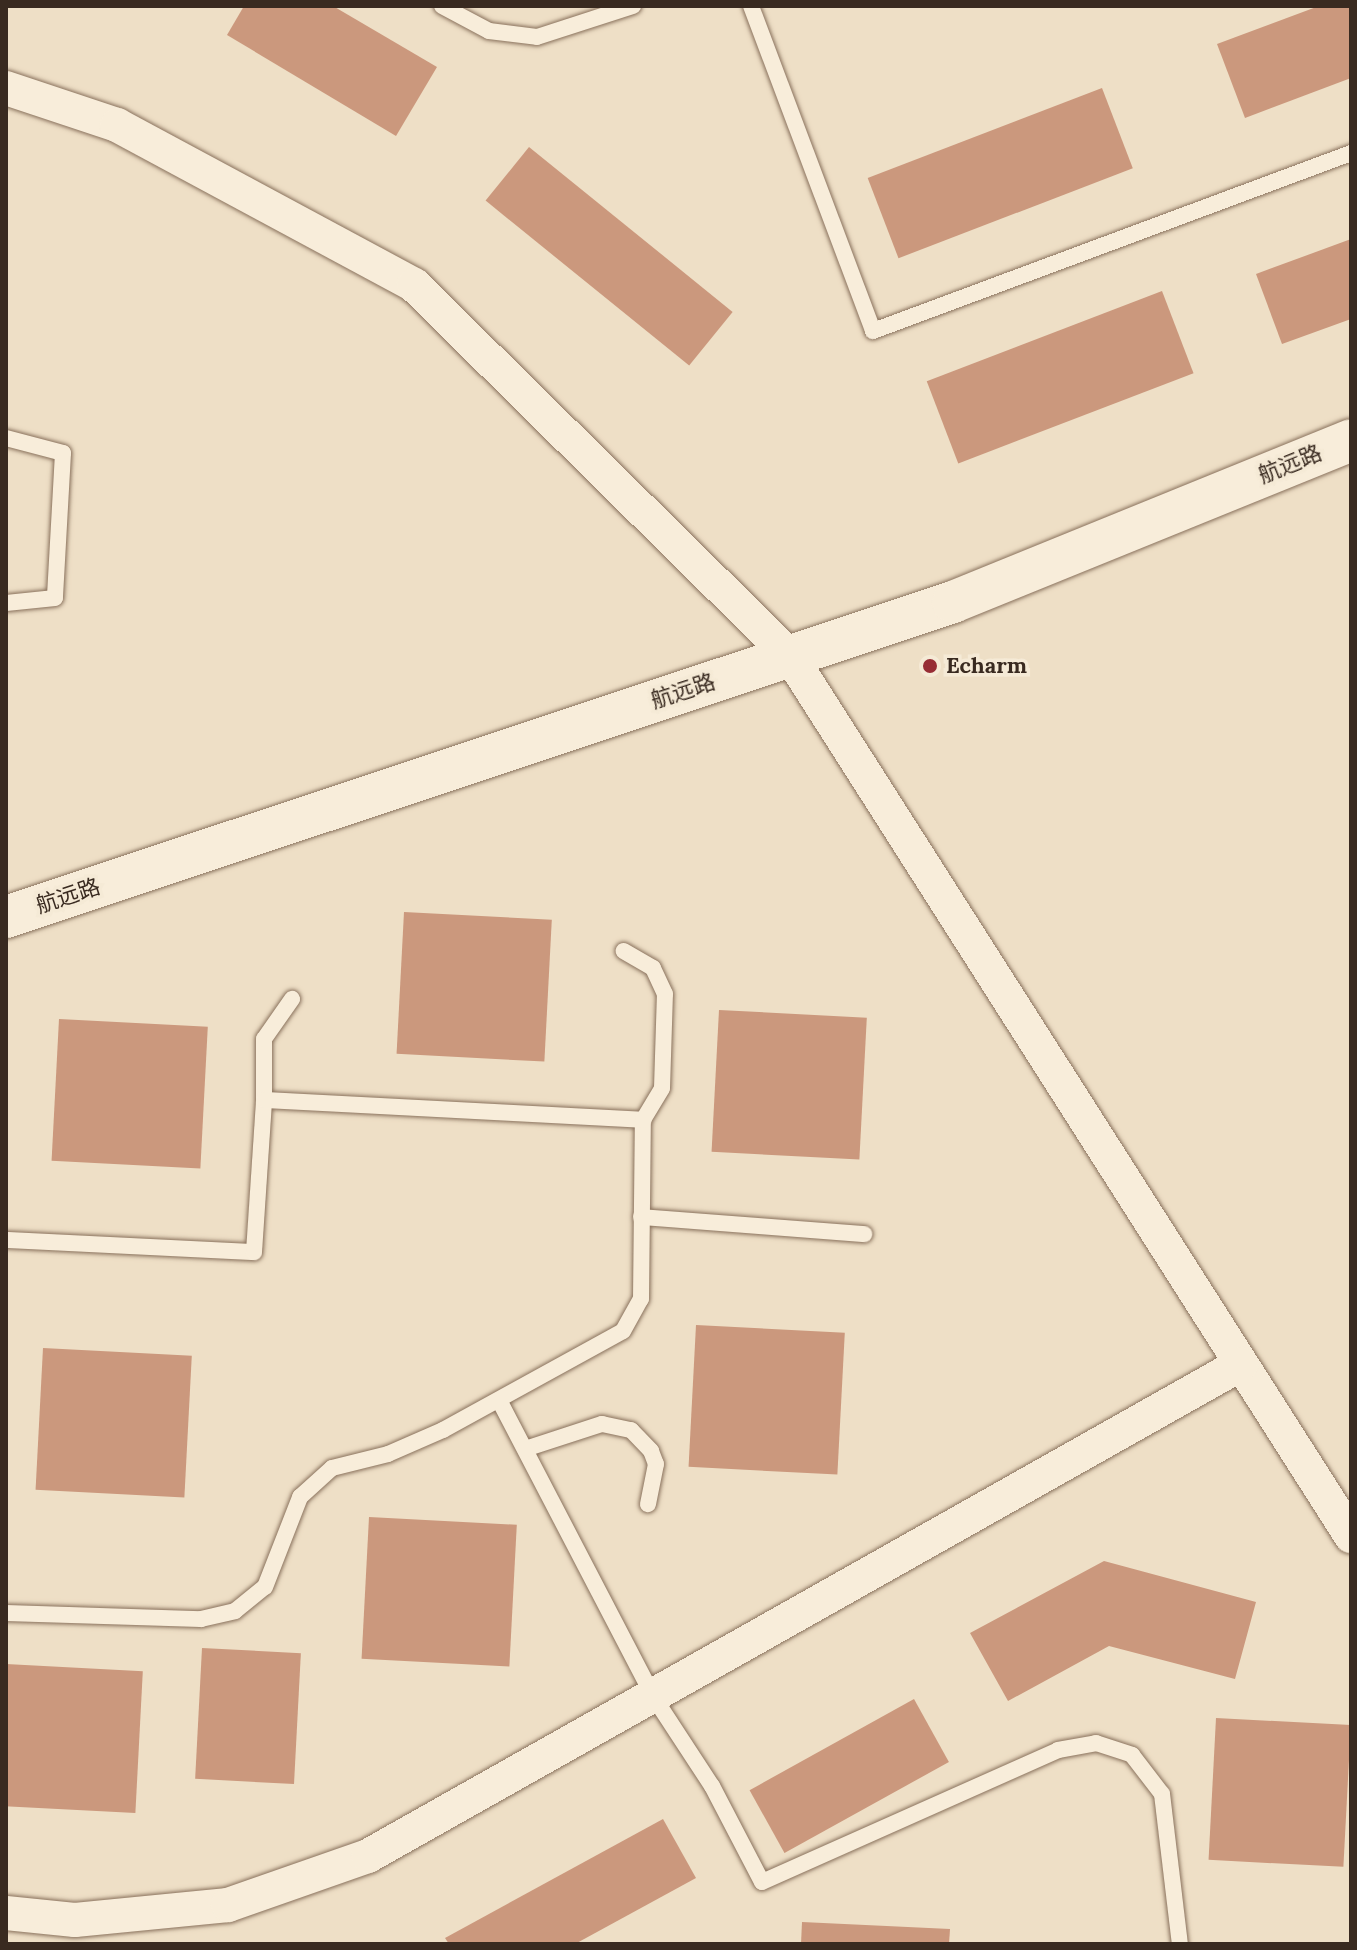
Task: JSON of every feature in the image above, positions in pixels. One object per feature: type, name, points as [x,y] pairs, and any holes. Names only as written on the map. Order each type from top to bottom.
[{"type":"street","points":[[6,88],[117,125],[414,285],[790,656],[1351,1536]]},
{"type":"street","name":"航远路","points":[[6,917],[953,602],[1351,440]]},
{"type":"street","points":[[6,1913],[75,1920],[228,1905],[368,1856],[1241,1364]]},
{"type":"lane","points":[[442,6],[489,31],[537,37],[633,6]]},
{"type":"lane","points":[[751,6],[873,331],[1351,153]]},
{"type":"lane","points":[[6,438],[63,453],[55,598],[6,603]]},
{"type":"lane","points":[[6,1613],[201,1619],[235,1611],[257,1594],[276,1569],[291,1516],[314,1481],[332,1468],[388,1454],[443,1430],[623,1331],[641,1299],[643,1120],[662,1088],[665,994],[653,968],[623,951]]},
{"type":"lane","points":[[6,1240],[254,1252],[264,1100],[264,1039],[292,999]]},
{"type":"lane","points":[[264,1100],[643,1120]]},
{"type":"lane","points":[[641,1217],[864,1234]]},
{"type":"lane","points":[[499,1400],[653,1696],[712,1786],[762,1882],[1058,1750],[1096,1743],[1114,1747],[1144,1766],[1162,1794],[1180,1944]]},
{"type":"lane","points":[[525,1449],[602,1424],[631,1430],[643,1439],[656,1464],[648,1504]]},
{"type":"building","points":[[244,6],[333,6],[437,67],[396,136],[227,35]]},
{"type":"building","points":[[1319,6],[1351,6],[1351,78],[1245,118],[1217,44]]},
{"type":"building","points":[[1102,88],[1133,168],[898,258],[868,178]]},
{"type":"building","points":[[529,147],[733,312],[689,366],[486,201]]},
{"type":"building","points":[[1351,239],[1351,319],[1282,344],[1256,274]]},
{"type":"building","points":[[1162,291],[1194,373],[958,463],[927,381]]},
{"type":"building","points":[[404,912],[552,920],[544,1062],[397,1054]]},
{"type":"building","points":[[719,1010],[867,1018],[859,1160],[712,1152]]},
{"type":"building","points":[[59,1019],[208,1027],[200,1169],[52,1161]]},
{"type":"building","points":[[696,1325],[845,1333],[837,1475],[689,1467]]},
{"type":"building","points":[[43,1348],[192,1356],[184,1498],[36,1490]]},
{"type":"building","points":[[369,1517],[517,1525],[509,1667],[362,1659]]},
{"type":"building","points":[[1104,1561],[1256,1602],[1235,1679],[1109,1646],[1008,1701],[970,1633]]},
{"type":"building","points":[[202,1648],[301,1653],[294,1784],[195,1779]]},
{"type":"building","points":[[6,1664],[143,1671],[135,1813],[6,1806]]},
{"type":"building","points":[[914,1699],[949,1762],[784,1853],[750,1790]]},
{"type":"building","points":[[1216,1718],[1351,1725],[1343,1867],[1209,1860]]},
{"type":"building","points":[[663,1819],[696,1878],[575,1944],[449,1944],[445,1938]]},
{"type":"building","points":[[802,1922],[950,1929],[949,1944],[801,1944]]},
{"type":"place","name":"Echarm","points":[[930,666]]}]
